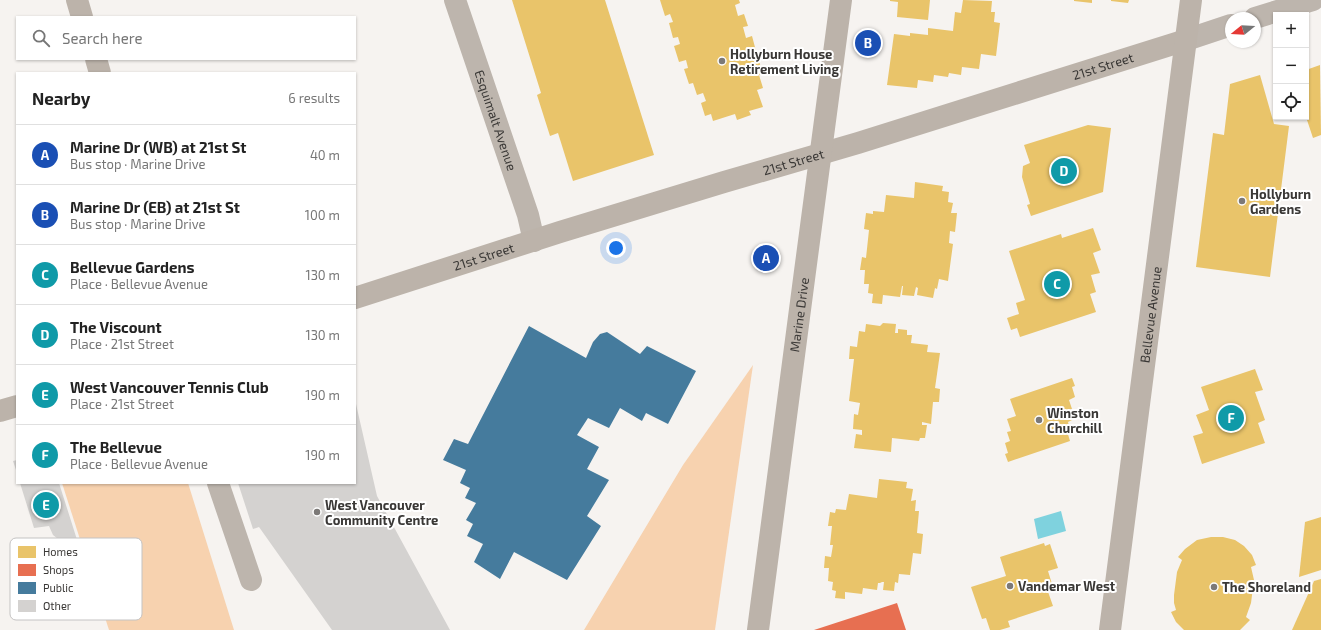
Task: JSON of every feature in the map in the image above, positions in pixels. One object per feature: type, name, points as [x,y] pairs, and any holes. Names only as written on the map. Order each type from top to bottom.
[{"type":"main road","points":[[77,0],[82,16]]},
{"type":"main road","name":"Marine Drive","points":[[758,630],[776,478],[822,154],[841,0]]},
{"type":"main road","name":"Bellevue Avenue","points":[[1110,630],[1191,0]]},
{"type":"main road","name":"21st Street","points":[[356,298],[534,240],[1006,98],[1186,40]]},
{"type":"main road","points":[[96,60],[100,72]]},
{"type":"main road","points":[[0,411],[16,406]]},
{"type":"street","name":"Esquimalt Avenue","points":[[455,0],[528,215],[534,240]]},
{"type":"street","points":[[1261,16],[1314,0]]},
{"type":"street","name":"21st Street","points":[[1186,40],[1225,27]]},
{"type":"street","points":[[218,484],[251,580]]},
{"type":"shaded area","points":[[753,365],[715,630],[584,630],[683,465]]},
{"type":"shaded area","points":[[62,484],[188,484],[234,630],[109,630],[106,620],[142,620],[142,538],[80,538]]},
{"type":"water","points":[[1061,511],[1066,531],[1038,539],[1034,519]]},
{"type":"building: Homes","points":[[512,0],[605,0],[654,155],[573,181],[558,133],[550,136],[537,95],[541,93]]},
{"type":"building: Homes","name":"Hollyburn House Retirement Living","points":[[660,0],[739,0],[740,3],[735,5],[738,16],[744,14],[748,26],[743,27],[746,38],[752,36],[756,51],[752,52],[754,59],[758,58],[763,74],[759,75],[763,88],[757,90],[763,107],[749,111],[751,115],[737,120],[735,114],[713,121],[711,114],[705,116],[701,103],[706,101],[703,93],[697,95],[693,83],[689,84],[684,69],[688,68],[686,60],[679,62],[674,46],[680,44],[678,37],[673,38],[669,23],[673,22],[670,14],[665,16]]},
{"type":"building: Homes","points":[[890,0],[930,0],[928,20],[897,17],[898,2]]},
{"type":"building: Homes","points":[[963,0],[992,1],[991,12],[995,12],[994,22],[1000,23],[996,56],[981,54],[979,69],[962,67],[961,75],[949,73],[948,77],[934,75],[933,82],[918,80],[917,88],[887,85],[894,34],[910,36],[910,33],[928,35],[928,28],[953,31],[955,12],[961,13]]},
{"type":"building: Homes","points":[[1092,0],[1092,3],[1074,1]]},
{"type":"building: Homes","points":[[1111,0],[1129,0],[1128,3]]},
{"type":"building: Homes","points":[[1320,65],[1321,135],[1313,138],[1307,120],[1309,120],[1309,69]]},
{"type":"building: Homes","name":"Hollyburn Gardens","points":[[1260,75],[1274,124],[1289,126],[1270,277],[1196,267],[1213,133],[1224,135],[1230,84]]},
{"type":"building: Homes","points":[[1088,125],[1111,128],[1103,192],[1031,216],[1027,205],[1030,204],[1022,177],[1023,166],[1030,163],[1024,145]]},
{"type":"building: Homes","points":[[915,182],[943,186],[942,191],[949,192],[948,202],[953,203],[951,213],[957,213],[955,232],[950,231],[949,243],[953,244],[948,281],[939,279],[933,298],[917,295],[918,288],[916,287],[914,296],[902,295],[902,286],[900,297],[883,295],[882,304],[872,303],[873,294],[868,293],[869,284],[864,284],[865,270],[860,270],[862,257],[866,258],[869,230],[864,229],[866,213],[873,214],[873,211],[884,212],[886,195],[914,198]]},
{"type":"building: Homes","points":[[1093,228],[1101,250],[1093,253],[1100,273],[1091,275],[1096,292],[1090,294],[1096,312],[1020,337],[1017,328],[1011,330],[1007,318],[1019,314],[1016,303],[1025,300],[1009,251],[1061,234],[1062,238]]},
{"type":"building: Homes","points":[[883,323],[896,324],[895,333],[898,333],[898,329],[907,330],[907,335],[912,335],[911,343],[928,345],[927,352],[940,353],[935,388],[940,389],[939,402],[933,402],[931,424],[922,422],[922,425],[927,425],[925,438],[920,438],[919,441],[892,438],[891,452],[854,448],[856,434],[862,435],[862,430],[853,429],[854,414],[858,415],[860,403],[849,401],[854,359],[849,359],[850,346],[857,347],[859,331],[865,332],[866,324],[880,326]]},
{"type":"building: Homes","points":[[1255,369],[1263,390],[1255,392],[1265,420],[1258,423],[1265,443],[1202,464],[1193,436],[1203,433],[1196,415],[1209,410],[1201,387]]},
{"type":"building: Homes","name":"Winston Churchill","points":[[1072,378],[1075,386],[1072,387],[1075,397],[1069,400],[1072,409],[1069,410],[1072,420],[1068,422],[1070,430],[1067,431],[1070,441],[1008,462],[1005,454],[1008,453],[1005,443],[1010,441],[1007,432],[1011,431],[1007,419],[1016,416],[1010,399]]},
{"type":"building: Homes","points":[[879,479],[907,482],[906,488],[913,489],[911,501],[916,500],[915,511],[919,511],[917,533],[923,534],[921,554],[913,553],[910,575],[899,574],[898,583],[895,582],[894,591],[883,590],[884,582],[882,582],[878,583],[877,590],[863,588],[862,594],[845,592],[845,599],[835,598],[836,591],[832,590],[833,582],[828,581],[829,568],[824,568],[825,556],[831,557],[833,545],[830,545],[832,526],[828,526],[830,512],[835,513],[836,509],[846,510],[849,494],[877,498]]},
{"type":"building: Homes","points":[[1321,517],[1321,570],[1299,577],[1305,522]]},
{"type":"building: Homes","name":"The Shoreland","points":[[1211,537],[1223,537],[1235,540],[1244,546],[1252,555],[1256,565],[1251,567],[1254,580],[1251,603],[1246,617],[1250,620],[1240,630],[1184,630],[1176,622],[1171,612],[1176,610],[1174,595],[1177,572],[1182,560],[1178,557],[1185,549],[1197,540]]},
{"type":"building: Homes","name":"Vandemar West","points":[[1044,543],[1045,546],[1050,544],[1058,568],[1048,571],[1052,584],[1046,586],[1053,606],[1008,621],[1010,627],[1000,630],[990,630],[986,618],[982,619],[971,587],[1006,576],[1000,557]]},
{"type":"building: Homes","points":[[1321,579],[1321,630],[1292,630],[1314,581]]},
{"type":"building: Shops","points":[[897,603],[906,630],[814,630]]},
{"type":"building: Public","points":[[529,326],[586,358],[593,342],[600,334],[607,332],[640,354],[647,346],[696,371],[668,424],[646,413],[642,421],[620,408],[609,428],[588,418],[577,435],[599,447],[587,469],[609,480],[587,516],[601,526],[567,580],[514,552],[500,579],[474,562],[483,544],[467,536],[473,524],[466,520],[476,503],[465,498],[470,488],[460,483],[466,470],[443,460],[454,439],[468,444]]},
{"type":"building: Other","name":"West Vancouver Community Centre","points":[[356,404],[377,496],[450,630],[332,630],[259,527],[253,529],[238,484],[356,484]]},
{"type":"building: Other","points":[[16,460],[16,470],[13,461]]},
{"type":"building: Other","points":[[20,484],[59,484],[76,538],[57,538],[53,535],[49,526],[34,528]]},
{"type":"place","name":"Marine Dr (EB) at 21st St","points":[[868,43]]},
{"type":"place","name":"Hollyburn House Retirement Living","points":[[722,61]]},
{"type":"place","name":"The Viscount","points":[[1064,171]]},
{"type":"place","name":"Hollyburn Gardens","points":[[1242,201]]},
{"type":"place","name":"Marine Dr (WB) at 21st St","points":[[766,258]]},
{"type":"place","name":"Bellevue Gardens","points":[[1057,284]]},
{"type":"place","name":"The Bellevue","points":[[1231,418]]},
{"type":"place","name":"Winston Churchill","points":[[1039,420]]},
{"type":"place","name":"West Vancouver Tennis Club","points":[[46,505]]},
{"type":"place","name":"West Vancouver Community Centre","points":[[317,512]]},
{"type":"place","name":"Vandemar West","points":[[1010,586]]},
{"type":"place","name":"The Shoreland","points":[[1214,587]]}]
